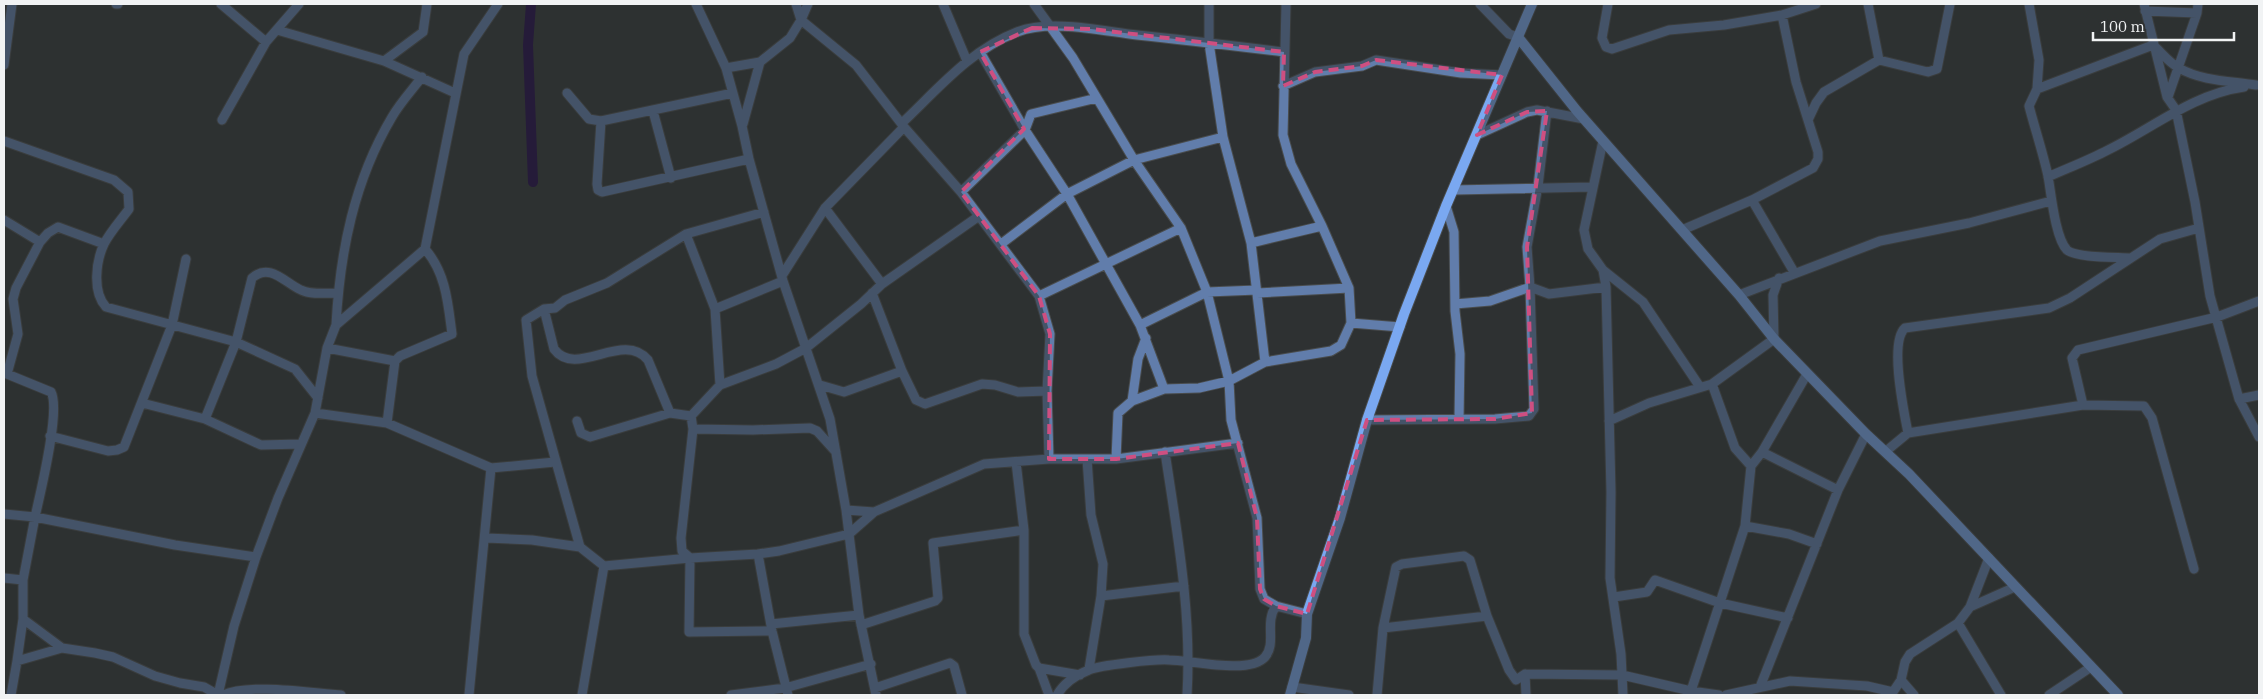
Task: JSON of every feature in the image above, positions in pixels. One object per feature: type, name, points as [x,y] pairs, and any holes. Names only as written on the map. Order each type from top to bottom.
[{"type":"street","points":[[4,65],[12,4]]},
{"type":"street","points":[[221,4],[266,42]]},
{"type":"street","points":[[222,120],[266,42],[298,4]]},
{"type":"street","points":[[384,61],[423,32],[427,4]]},
{"type":"street","points":[[336,326],[424,249],[464,54],[498,4]]},
{"type":"street","points":[[698,4],[726,68],[749,159],[783,278],[830,419],[846,510],[859,615],[876,692],[950,663],[954,666],[962,695]]},
{"type":"street","points":[[796,4],[801,20],[856,66],[903,125],[961,192],[1002,244],[1039,296],[1050,334],[1047,391],[1049,459]]},
{"type":"street","points":[[726,68],[760,62],[790,38],[808,4]]},
{"type":"street","points":[[943,4],[967,61]]},
{"type":"street","points":[[1034,4],[1052,27],[1134,160],[1181,228],[1207,292],[1229,381],[1230,412],[1257,518],[1260,589],[1264,599],[1276,606],[1307,614]]},
{"type":"street","points":[[1209,4],[1209,43],[1223,137],[1252,243],[1265,362]]},
{"type":"street","points":[[1116,459],[1118,413],[1132,401],[1164,389],[1199,388],[1229,381],[1265,362],[1331,351],[1341,345],[1351,323],[1349,288],[1289,158],[1282,130],[1286,4]]},
{"type":"street","points":[[1480,4],[1509,34],[1518,37],[1584,119],[1740,295],[1774,339],[1866,434],[1909,474],[2118,695]]},
{"type":"street","points":[[1348,695],[1291,691],[1306,638],[1307,614],[1340,518],[1367,420],[1400,327],[1446,206],[1532,4]]},
{"type":"street","points":[[1608,4],[1602,38],[1606,47],[1612,49],[1669,30],[1724,25],[1782,14],[1816,4]]},
{"type":"street","points":[[1868,4],[1879,60]]},
{"type":"street","points":[[1808,120],[1824,92],[1879,60],[1928,72],[1937,69],[1950,4]]},
{"type":"street","points":[[2029,4],[2039,60],[2037,88],[2029,106],[2048,177],[2051,201],[2062,243],[2066,249],[2080,255],[2130,258]]},
{"type":"street","points":[[2167,97],[2197,8],[2144,7],[2167,97],[2176,110],[2199,228],[2206,276],[2216,317],[2239,399],[2259,437]]},
{"type":"street","points":[[1682,230],[1752,200],[1813,168],[1816,164],[1818,152],[1796,82],[1782,14]]},
{"type":"street","points":[[715,309],[783,278],[824,208],[967,61],[1016,32],[1032,28],[1052,27],[1284,52]]},
{"type":"street","points":[[277,30],[384,61],[455,93]]},
{"type":"street","points":[[2037,88],[2153,45]]},
{"type":"street","points":[[2153,45],[2178,68],[2210,78],[2258,85]]},
{"type":"street","points":[[980,52],[1025,130],[1067,194],[1140,325],[1164,389]]},
{"type":"street","points":[[1283,86],[1315,72],[1362,66],[1376,60],[1462,73],[1502,75]]},
{"type":"street","points":[[742,126],[760,62]]},
{"type":"street","points":[[17,661],[62,648],[113,657],[155,676],[204,687],[218,695],[234,626],[256,557],[270,516],[314,413],[327,348],[336,326],[345,239],[369,160],[392,117],[422,77]]},
{"type":"street","points":[[2048,177],[2109,150],[2176,110],[2230,89],[2258,85]]},
{"type":"street","points":[[567,93],[589,119],[601,121],[654,111],[733,92]]},
{"type":"street","points":[[961,192],[1025,130],[1031,114],[1097,98]]},
{"type":"street","points":[[654,111],[671,178]]},
{"type":"street","points":[[1477,135],[1527,112],[1547,111],[1584,119]]},
{"type":"street","points":[[1367,420],[1522,417],[1532,413],[1534,409],[1527,247],[1538,186],[1547,111]]},
{"type":"street","points":[[601,121],[598,190],[606,192],[749,159]]},
{"type":"street","points":[[1002,244],[1067,194],[1134,160],[1223,137]]},
{"type":"street","points":[[4,141],[114,180],[124,186],[130,198],[129,209],[104,244],[96,277],[103,305],[236,342],[295,369],[318,398]]},
{"type":"street","points":[[1603,141],[1584,230],[1588,249],[1603,270],[1643,302],[1700,387]]},
{"type":"street","points":[[1454,190],[1538,186],[1592,186]]},
{"type":"street","points":[[1752,200],[1794,272]]},
{"type":"street","points":[[1740,295],[1794,272],[1880,241],[1954,226],[2051,201]]},
{"type":"street","points":[[1446,206],[1454,232],[1455,304],[1460,354],[1459,419]]},
{"type":"street","points":[[824,208],[882,284]]},
{"type":"street","points":[[580,547],[532,376],[526,322],[544,309],[555,308],[565,300],[607,283],[686,234],[764,212]]},
{"type":"street","points":[[691,416],[720,385],[776,364],[806,348],[882,284],[979,216]]},
{"type":"street","points":[[4,220],[40,242]]},
{"type":"street","points":[[1252,243],[1322,226]]},
{"type":"street","points":[[11,695],[23,619],[23,580],[35,516],[44,482],[54,411],[54,397],[51,392],[6,374],[18,334],[13,299],[16,288],[40,242],[48,233],[58,227],[104,244]]},
{"type":"street","points":[[1039,296],[1181,228]]},
{"type":"street","points":[[1908,433],[1898,372],[1900,334],[1905,328],[2049,308],[2070,298],[2166,236],[2199,228]]},
{"type":"street","points":[[686,234],[715,309],[720,385]]},
{"type":"street","points":[[387,423],[395,360],[400,356],[452,334],[445,287],[434,260],[424,249]]},
{"type":"street","points":[[50,436],[108,451],[117,450],[124,446],[172,325],[186,259]]},
{"type":"street","points":[[1603,270],[1606,287],[1610,578],[1614,597],[1623,695]]},
{"type":"street","points":[[205,419],[236,342],[250,282],[256,274],[275,273],[302,291],[338,293]]},
{"type":"street","points":[[1774,339],[1773,295],[1779,278]]},
{"type":"street","points":[[1455,304],[1490,301],[1530,287],[1549,294],[1606,287]]},
{"type":"street","points":[[1140,325],[1207,292],[1349,288]]},
{"type":"street","points":[[872,293],[902,370],[916,400],[925,404],[982,384],[995,385],[1018,392],[1047,391]]},
{"type":"street","points":[[2083,406],[2072,358],[2078,350],[2216,317],[2259,301]]},
{"type":"street","points":[[544,309],[554,349],[558,353],[569,358],[583,358],[632,349],[644,355],[648,360],[670,413]]},
{"type":"street","points":[[1351,323],[1400,327]]},
{"type":"street","points":[[1132,401],[1138,359],[1146,338]]},
{"type":"street","points":[[1609,422],[1650,403],[1712,384],[1774,339]]},
{"type":"street","points":[[327,348],[395,360]]},
{"type":"street","points":[[820,385],[844,392],[902,370]]},
{"type":"street","points":[[1690,691],[1745,526],[1752,466],[1807,374]]},
{"type":"street","points":[[1712,384],[1735,448],[1752,466]]},
{"type":"street","points":[[2239,399],[2259,395]]},
{"type":"street","points":[[142,403],[205,419],[261,445],[301,444]]},
{"type":"street","points":[[1885,452],[1908,433],[2083,406],[2140,406],[2148,409],[2194,569]]},
{"type":"street","points":[[314,413],[387,423],[491,468],[555,462]]},
{"type":"street","points":[[577,421],[581,433],[590,436],[670,413],[691,416]]},
{"type":"street","points":[[691,416],[693,429],[681,538],[682,551],[690,558],[689,632],[772,627],[859,615]]},
{"type":"street","points":[[693,429],[754,430],[810,428],[817,431],[837,453]]},
{"type":"street","points":[[1760,687],[1838,490],[1866,434]]},
{"type":"street","points":[[486,538],[532,540],[580,547],[604,566],[758,554],[779,551],[849,534],[874,512],[978,466],[1049,459],[1116,459],[1238,443]]},
{"type":"street","points":[[1165,452],[1184,586],[1189,662],[1187,695]]},
{"type":"street","points":[[1762,452],[1838,490]]},
{"type":"street","points":[[1087,458],[1091,515],[1103,564],[1101,596],[1089,670]]},
{"type":"street","points":[[1016,462],[1024,530],[1024,634],[1036,665],[1039,668],[1048,695]]},
{"type":"street","points":[[469,695],[486,538],[491,468]]},
{"type":"street","points":[[846,510],[874,512]]},
{"type":"street","points":[[4,514],[35,516],[175,545],[256,557]]},
{"type":"street","points":[[1745,526],[1790,534],[1817,544]]},
{"type":"street","points":[[861,625],[935,601],[938,598],[934,543],[1024,530]]},
{"type":"street","points":[[758,554],[786,692]]},
{"type":"street","points":[[1377,695],[1383,628],[1396,567],[1402,564],[1464,556],[1470,560],[1487,616],[1512,676],[1516,680],[1525,674],[1622,675],[1690,691],[1719,695]]},
{"type":"street","points":[[1726,695],[1790,681],[1867,686],[1892,694],[1901,680],[1905,662],[1910,654],[1958,623],[1970,607],[1989,558]]},
{"type":"street","points":[[582,695],[604,566]]},
{"type":"street","points":[[4,578],[23,580]]},
{"type":"street","points":[[1614,597],[1647,592],[1655,580],[1720,603],[1788,618]]},
{"type":"street","points":[[1101,596],[1184,586]]},
{"type":"street","points":[[1970,607],[2015,587]]},
{"type":"street","points":[[1057,695],[1068,681],[1081,676],[1089,670],[1162,660],[1221,666],[1253,663],[1265,658],[1270,643],[1270,617],[1276,606]]},
{"type":"street","points":[[1383,628],[1487,616]]},
{"type":"street","points":[[23,619],[62,648]]},
{"type":"street","points":[[1958,623],[2001,695]]},
{"type":"street","points":[[731,695],[786,692],[871,664]]},
{"type":"street","points":[[2049,695],[2091,667]]},
{"type":"street","points":[[1039,668],[1081,676]]},
{"type":"street","points":[[1525,674],[1526,695]]},
{"type":"street","points":[[1901,680],[1914,695]]},
{"type":"street","points":[[223,695],[241,690],[269,690],[341,695]]},
{"type":"highlighted area","points":[[1032,28],[1091,29],[1284,52],[1283,86],[1315,72],[1362,66],[1376,60],[1502,75],[1477,135],[1527,112],[1547,111],[1527,247],[1532,413],[1495,419],[1367,420],[1307,614],[1276,606],[1264,599],[1260,589],[1257,518],[1238,443],[1116,459],[1049,459],[1050,334],[1039,296],[961,192],[1024,129],[980,52]]},
{"type":"waterway","points":[[531,4],[528,45],[533,182]]}]
